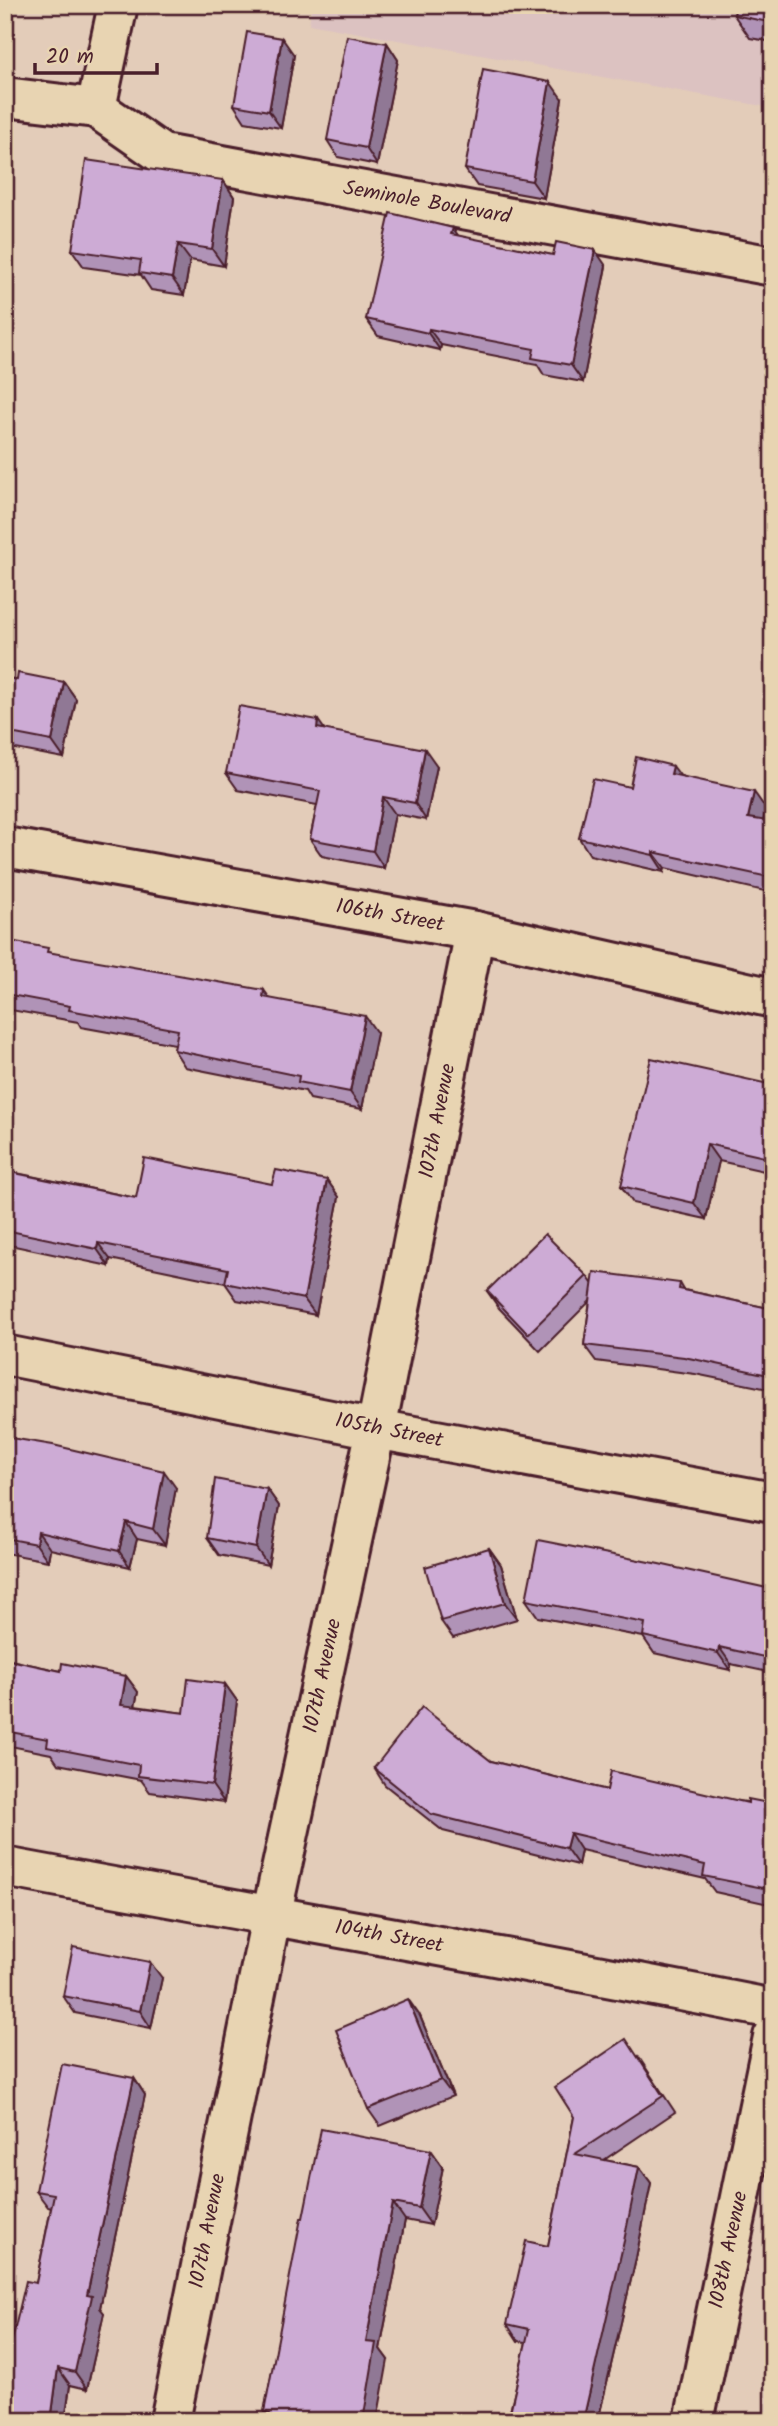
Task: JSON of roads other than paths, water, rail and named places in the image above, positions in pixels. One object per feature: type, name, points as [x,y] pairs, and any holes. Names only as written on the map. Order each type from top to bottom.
[{"type":"street","points":[[96,108],[118,5]]},
{"type":"street","name":"Seminole Boulevard","points":[[5,97],[96,108],[162,154],[773,266]]},
{"type":"street","name":"106th Street","points":[[5,847],[475,931],[773,998]]},
{"type":"street","name":"107th Avenue","points":[[170,2421],[271,1917],[376,1429],[475,931]]},
{"type":"street","name":"105th Street","points":[[5,1355],[376,1429],[773,1502]]},
{"type":"street","name":"104th Street","points":[[5,1867],[271,1917],[560,1966],[773,2009]]},
{"type":"street","name":"108th Avenue","points":[[694,2421],[773,2037]]}]
